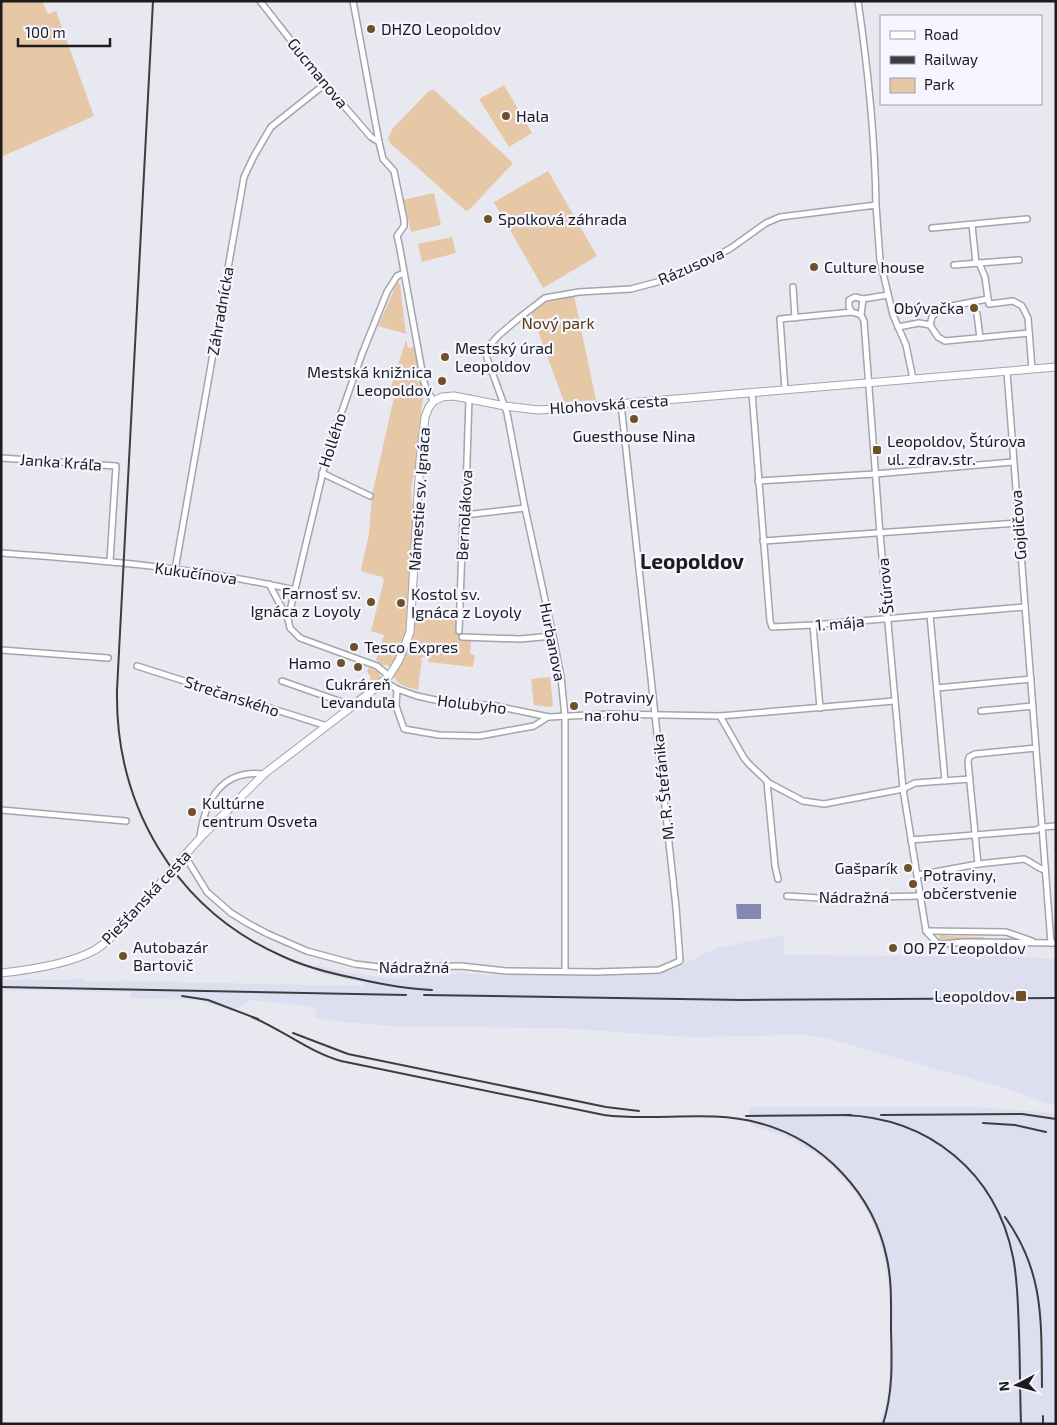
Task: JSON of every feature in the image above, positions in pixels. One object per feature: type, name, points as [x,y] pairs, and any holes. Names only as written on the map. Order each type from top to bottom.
[{"type":"street","name":"Gucmanova","points":[[260,1],[325,84],[371,137],[379,142]]},
{"type":"street","name":"Gucmanova","points":[[353,1],[379,142],[383,159],[394,171],[402,210],[404,226],[397,236],[404,273]]},
{"type":"street","points":[[858,1],[868,71],[876,172],[880,260],[893,315],[906,345],[913,379]]},
{"type":"street","name":"Záhradnícka","points":[[175,570],[244,177],[271,127],[325,84]]},
{"type":"street","name":"Rázusova","points":[[505,406],[486,352],[499,335],[545,298],[579,292],[631,289],[661,281],[699,266],[731,248],[766,223],[780,217],[876,205]]},
{"type":"street","points":[[932,228],[1027,219]]},
{"type":"street","points":[[972,225],[978,263],[985,277],[989,304],[1013,301],[1022,306],[1028,318],[1032,369]]},
{"type":"street","points":[[954,265],[1019,260]]},
{"type":"street","points":[[404,273],[424,382],[427,392],[434,401]]},
{"type":"street","name":"Hollého","points":[[288,619],[322,473],[351,384],[387,292],[397,276],[404,273]]},
{"type":"street","points":[[793,287],[795,318]]},
{"type":"street","points":[[852,312],[849,308],[849,300],[855,297],[863,299],[888,295]]},
{"type":"street","points":[[863,299],[861,315],[864,321],[869,382]]},
{"type":"street","points":[[930,325],[932,316],[941,308],[988,299]]},
{"type":"street","points":[[786,390],[780,319],[852,312],[861,315]]},
{"type":"street","points":[[977,314],[980,338]]},
{"type":"street","points":[[898,327],[919,323],[930,325],[938,337],[945,341],[1029,334]]},
{"type":"street","name":"Hlohovská cesta","points":[[434,401],[442,397],[454,396],[538,410],[1056,367]]},
{"type":"street","name":"Gojdičova","points":[[1007,372],[1045,870],[1053,943]]},
{"type":"street","name":"Štúrova","points":[[869,382],[880,534],[903,789],[926,931]]},
{"type":"street","name":"1. mája","points":[[752,393],[763,541],[772,627],[1025,607]]},
{"type":"street","name":"Bernolákova","points":[[459,631],[469,398]]},
{"type":"street","name":"Námestie sv. Ignáca","points":[[386,679],[399,660],[410,632],[420,461],[425,417],[434,401]]},
{"type":"street","name":"M. R. Štefánika","points":[[620,404],[676,907],[680,961]]},
{"type":"street","name":"Hurbanova","points":[[505,406],[561,677],[565,717],[565,971]]},
{"type":"street","name":"Janka Kráľa","points":[[1,458],[116,466],[110,561]]},
{"type":"street","points":[[758,481],[876,474],[1013,462]]},
{"type":"street","points":[[322,473],[370,496]]},
{"type":"street","points":[[464,514],[525,508]]},
{"type":"street","points":[[763,541],[880,534],[1018,522]]},
{"type":"street","points":[[1,553],[110,561]]},
{"type":"street","name":"Kukučínova","points":[[110,561],[269,584],[295,590]]},
{"type":"street","points":[[269,584],[288,619]]},
{"type":"street","points":[[930,615],[945,781]]},
{"type":"street","name":"Holubyho","points":[[288,619],[290,628],[300,638],[377,666],[386,679],[397,689],[440,701],[496,706],[548,717],[610,714],[720,716],[894,701]]},
{"type":"street","points":[[813,625],[820,708]]},
{"type":"street","points":[[462,636],[520,639],[553,636]]},
{"type":"street","points":[[1,650],[108,658]]},
{"type":"street","name":"Strečanského","points":[[137,666],[327,726]]},
{"type":"street","name":"Piešťanská cesta","points":[[1,973],[51,964],[93,951],[120,929],[200,838],[264,774],[386,679]]},
{"type":"street","points":[[937,688],[1031,679]]},
{"type":"street","points":[[282,681],[353,706]]},
{"type":"street","name":"Holubyho","points":[[397,689],[396,706],[404,729],[420,732],[439,735],[479,736],[534,726],[548,717]]},
{"type":"street","points":[[981,711],[1033,706]]},
{"type":"street","points":[[720,716],[744,758],[767,782],[803,801],[824,804],[903,789],[915,783],[970,779]]},
{"type":"street","points":[[978,864],[969,757],[975,754],[1036,748]]},
{"type":"street","name":"Piešťanská cesta","points":[[200,838],[203,820],[210,802],[223,784],[245,774],[264,774]]},
{"type":"street","points":[[767,782],[775,866],[778,879]]},
{"type":"street","points":[[1,810],[126,821]]},
{"type":"street","points":[[911,840],[1036,830],[1042,827],[1056,826]]},
{"type":"street","name":"Nádražná","points":[[185,856],[207,892],[231,913],[268,934],[327,957],[355,964],[387,968],[461,966],[506,971],[565,971],[659,970],[680,961]]},
{"type":"street","points":[[918,875],[978,864],[1024,860],[1031,861],[1039,868],[1045,870]]},
{"type":"street","name":"Nádražná","points":[[787,896],[820,898],[921,896]]},
{"type":"street","points":[[926,931],[938,943],[942,944],[964,942],[1053,943]]},
{"type":"street","points":[[926,931],[1006,932],[1039,942]]},
{"type":"shaded area","points":[[783,935],[785,955],[935,956],[964,953],[1056,959],[1056,1106],[997,1086],[833,1040],[802,1034],[689,1037],[559,1028],[391,1026],[315,1018],[316,1007],[251,1000],[231,1011],[198,1000],[131,998],[131,992],[1,990],[1,980],[20,980],[26,978],[37,980],[81,978],[89,981],[122,980],[363,986],[363,983],[314,972],[316,965],[349,973],[390,978],[405,978],[411,973],[417,973],[418,971],[426,973],[457,974],[464,972],[466,974],[503,975],[503,973],[638,973],[670,971],[716,948]]},
{"type":"shaded area","points":[[749,1107],[971,1107],[1046,1112],[1056,1115],[1056,1424],[878,1424],[885,1408],[889,1380],[890,1335],[889,1285],[876,1230],[865,1207],[848,1184],[826,1160],[785,1136],[750,1125]]},
{"type":"green space","points":[[1,1],[42,1],[48,14],[56,11],[94,116],[1,157]]},
{"type":"green space","name":"Hala","points":[[504,85],[532,133],[509,147],[479,99]]},
{"type":"green space","points":[[430,90],[434,90],[513,163],[466,211],[390,143],[388,138],[393,128]]},
{"type":"green space","points":[[548,171],[597,256],[543,288],[494,202]]},
{"type":"green space","points":[[434,193],[441,225],[411,232],[403,200]]},
{"type":"green space","points":[[452,237],[456,253],[422,262],[418,244]]},
{"type":"green space","points":[[397,283],[400,284],[406,334],[378,326]]},
{"type":"green space","name":"Nový park","points":[[574,296],[596,400],[564,402],[531,312],[554,298]]},
{"type":"green space","points":[[406,340],[408,348],[414,347],[419,369],[414,371],[416,380],[422,384],[423,393],[418,453],[411,489],[414,508],[408,613],[455,614],[458,616],[458,633],[471,641],[470,654],[475,655],[473,667],[428,662],[429,658],[422,657],[418,690],[399,683],[394,677],[390,666],[382,665],[376,660],[384,635],[371,631],[384,580],[382,577],[363,572],[361,569],[369,534],[372,495],[395,393],[391,387]]},
{"type":"green space","points":[[369,668],[378,671],[380,680],[354,700],[365,689],[371,677],[367,671]]},
{"type":"green space","points":[[550,677],[552,707],[534,705],[531,679]]},
{"type":"green space","points":[[943,932],[946,936],[984,937],[985,939],[941,942],[939,937]]},
{"type":"water","points":[[736,904],[761,904],[761,919],[737,919]]},
{"type":"railway","points":[[153,1],[117,690],[119,733],[127,773],[140,812],[159,849],[182,882],[211,911],[244,936],[282,956],[317,969],[383,984],[432,990]]},
{"type":"railway","points":[[1,987],[406,995]]},
{"type":"railway","points":[[424,995],[742,1000],[1056,998]]},
{"type":"railway","points":[[182,996],[208,1000],[258,1019]]},
{"type":"railway","points":[[252,1017],[307,1047],[341,1061],[604,1115],[623,1117],[701,1116],[740,1119],[782,1131],[804,1142],[824,1156],[858,1192],[871,1213],[887,1259],[891,1303],[892,1354],[889,1401],[883,1424]]},
{"type":"railway","points":[[293,1033],[348,1054],[606,1107],[639,1111]]},
{"type":"railway","points":[[881,1115],[1022,1114],[1056,1119]]},
{"type":"railway","points":[[844,1115],[875,1118],[904,1126],[930,1139],[954,1155],[974,1176],[991,1199],[1004,1227],[1013,1257],[1016,1276],[1021,1424]]},
{"type":"railway","points":[[746,1116],[851,1115]]},
{"type":"railway","points":[[983,1123],[1015,1125],[1046,1132]]},
{"type":"railway","points":[[1005,1217],[1028,1258],[1034,1278],[1040,1319],[1042,1387]]},
{"type":"railway","points":[[1043,1416],[1043,1424]]},
{"type":"place","name":"DHZO Leopoldov","points":[[371,29]]},
{"type":"place","name":"Hala","points":[[506,116]]},
{"type":"place","name":"Spolková záhrada","points":[[488,219]]},
{"type":"place","name":"Culture house","points":[[814,267]]},
{"type":"place","name":"Obývačka","points":[[974,308]]},
{"type":"place","name":"Mestský úrad Leopoldov","points":[[445,357]]},
{"type":"place","name":"Mestská knižnica Leopoldov","points":[[442,381]]},
{"type":"place","name":"Guesthouse Nina","points":[[634,419]]},
{"type":"place","name":"Leopoldov, Štúrova ul. zdrav.str.","points":[[877,450]]},
{"type":"place","name":"Farnosť sv. Ignáca z Loyoly","points":[[371,602]]},
{"type":"place","name":"Kostol sv. Ignáca z Loyoly","points":[[401,603]]},
{"type":"place","name":"Tesco Expres","points":[[354,647]]},
{"type":"place","name":"Hamo","points":[[341,663]]},
{"type":"place","name":"Cukráreň Levanduľa","points":[[358,667]]},
{"type":"place","name":"Potraviny na rohu","points":[[574,706]]},
{"type":"place","name":"Kultúrne centrum Osveta","points":[[192,812]]},
{"type":"place","name":"Gašparík","points":[[908,868]]},
{"type":"place","name":"Potraviny, občerstvenie","points":[[913,884]]},
{"type":"place","name":"OO PZ Leopoldov","points":[[893,948]]},
{"type":"place","name":"Autobazár Bartovič","points":[[123,956]]},
{"type":"place","name":"Leopoldov","points":[[1021,996]]},
{"type":"district","name":"Leopoldov","points":[[692,562]]}]
